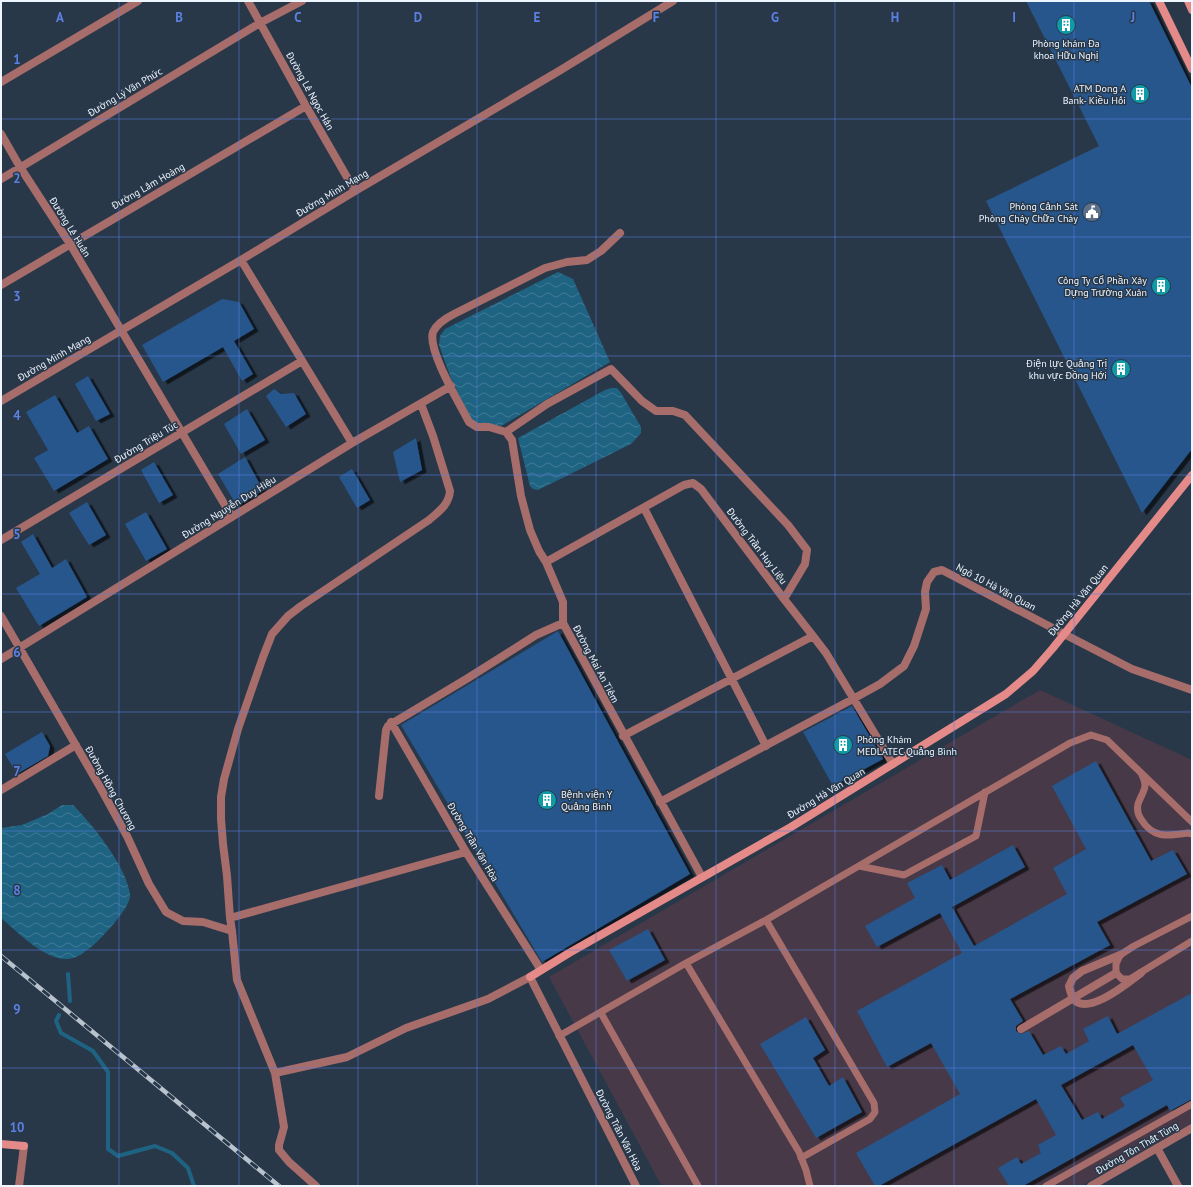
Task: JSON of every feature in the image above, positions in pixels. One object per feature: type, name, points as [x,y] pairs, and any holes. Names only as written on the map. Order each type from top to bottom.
[{"type":"main road","points":[[1159,1],[1192,69]]},
{"type":"main road","points":[[1188,1],[1192,10]]},
{"type":"main road","name":"Đường Hà Văn Quan","points":[[530,977],[791,827],[1006,694],[1033,671],[1192,475]]},
{"type":"main road","points":[[1,1144],[24,1146]]},
{"type":"street","points":[[1,82],[138,1]]},
{"type":"street","name":"Đường Lê Ngọc Hân","points":[[248,1],[355,191]]},
{"type":"street","name":"Đường Lý Văn Phức","points":[[1,179],[260,23],[302,1]]},
{"type":"street","name":"Đường Minh Mạng","points":[[1,401],[559,71],[673,1]]},
{"type":"street","name":"Đường Lâm Hoàng","points":[[1,285],[306,106]]},
{"type":"street","name":"Đường Lê Huân","points":[[1,134],[20,167],[70,244],[232,517]]},
{"type":"street","points":[[620,233],[601,251],[586,260],[567,262],[545,268],[440,322],[433,332],[433,344],[437,358],[469,422],[477,427],[489,427],[506,432],[547,404],[611,369],[642,401],[656,411],[673,411],[685,415],[788,525],[806,550],[805,564],[784,599]]},
{"type":"street","points":[[241,260],[352,443]]},
{"type":"street","name":"Đường Triệu Túc","points":[[1,540],[302,362]]},
{"type":"street","name":"Đường Nguyễn Duy Hiệu","points":[[1,659],[352,443],[451,386]]},
{"type":"street","points":[[316,1186],[289,1162],[279,1150],[278,1145],[284,1127],[275,1073],[237,980],[222,838],[221,797],[224,779],[238,729],[272,634],[288,616],[429,520],[444,506],[449,498],[450,491],[434,436],[422,404]]},
{"type":"street","name":"Đường Mai An Tiêm","points":[[506,432],[512,440],[521,496],[530,530],[539,551],[546,562],[563,602],[563,623],[623,736],[702,877]]},
{"type":"street","name":"Đường Trần Huy Liệu","points":[[546,562],[684,485],[693,483],[701,488],[813,636],[854,699],[893,764]]},
{"type":"street","points":[[644,508],[766,746]]},
{"type":"street","name":"Ngõ 10 Hà Văn Quan","points":[[660,802],[854,699],[880,684],[904,666],[914,646],[926,609],[925,592],[927,582],[934,572],[942,570],[1132,669],[1192,690]]},
{"type":"street","name":"Đường Hồng Chương","points":[[1,616],[127,836],[149,884],[166,912],[183,921],[203,922],[232,931]]},
{"type":"street","points":[[379,796],[386,730],[391,722],[468,678],[536,635],[563,623]]},
{"type":"street","points":[[623,736],[813,636]]},
{"type":"street","name":"Đường Trần Văn Hòa","points":[[391,722],[466,852],[541,970]]},
{"type":"street","points":[[1,790],[76,745]]},
{"type":"street","points":[[230,918],[466,852]]},
{"type":"street","points":[[1120,955],[1088,968],[1073,978],[1069,986],[1073,998],[1085,1004],[1096,1002],[1112,994],[1141,973]]},
{"type":"street","points":[[1021,1029],[1116,973]]},
{"type":"street","points":[[275,1073],[347,1057],[406,1028],[488,999],[530,977]]},
{"type":"street","name":"Đường Trần Văn Hòa","points":[[530,977],[636,1186]]},
{"type":"street","name":"Đường Tôn Thất Tùng","points":[[1091,1186],[1192,1128]]},
{"type":"street","points":[[19,1186],[24,1146]]},
{"type":"street","points":[[1157,1148],[1178,1186]]},
{"type":"lane","points":[[559,1036],[686,963],[766,920],[1070,743],[1091,735],[1107,740],[1192,822]]},
{"type":"lane","points":[[1140,771],[1145,780],[1145,789],[1138,805],[1139,816],[1144,826],[1152,832],[1162,835],[1192,834]]},
{"type":"lane","points":[[859,866],[904,875],[976,836],[985,792]]},
{"type":"lane","points":[[1192,916],[1134,946],[1120,955],[1116,964],[1116,973],[1122,978],[1130,979],[1192,941]]},
{"type":"lane","points":[[766,920],[874,1103],[875,1112],[870,1119],[801,1158]]},
{"type":"lane","points":[[686,963],[801,1158],[810,1186]]},
{"type":"lane","points":[[601,1013],[698,1186]]},
{"type":"lane","points":[[1046,1186],[1192,1104]]},
{"type":"shaded area","points":[[1040,690],[1192,760],[1192,1123],[1081,1186],[664,1186],[659,1181],[549,977]]},
{"type":"water","points":[[558,272],[573,279],[610,362],[501,426],[473,422],[452,381],[439,345],[440,336],[445,329]]},
{"type":"water","points":[[611,388],[617,388],[621,393],[641,427],[641,433],[631,444],[538,490],[533,489],[530,486],[518,438]]},
{"type":"water","points":[[62,805],[73,805],[90,823],[108,846],[122,871],[130,894],[130,898],[123,912],[113,925],[90,948],[76,957],[66,959],[56,958],[36,947],[1,918],[1,828],[22,825],[48,814]]},
{"type":"building","points":[[1026,1],[1149,1],[1192,88],[1192,449],[1142,513],[986,201],[1099,146]]},
{"type":"building","points":[[222,299],[239,302],[254,329],[234,341],[253,374],[242,381],[223,347],[163,382],[142,345]]},
{"type":"building","points":[[88,376],[110,414],[96,421],[75,384]]},
{"type":"building","points":[[274,389],[281,394],[294,393],[306,414],[286,427],[266,396]]},
{"type":"building","points":[[55,395],[77,433],[89,426],[108,459],[54,491],[34,458],[48,450],[26,412]]},
{"type":"building","points":[[247,409],[265,440],[241,454],[224,424]]},
{"type":"building","points":[[416,438],[422,470],[400,482],[393,452]]},
{"type":"building","points":[[245,457],[263,490],[237,506],[218,474]]},
{"type":"building","points":[[154,462],[173,495],[159,503],[141,470]]},
{"type":"building","points":[[352,469],[370,500],[357,508],[339,477]]},
{"type":"building","points":[[87,502],[106,535],[89,545],[69,513]]},
{"type":"building","points":[[146,512],[167,549],[146,561],[125,524]]},
{"type":"building","points":[[33,534],[52,568],[66,559],[87,597],[39,626],[16,588],[40,574],[21,542]]},
{"type":"building","name":"Bệnh viện Y Quảng Bình","points":[[558,631],[690,874],[542,962],[401,725]]},
{"type":"building","name":"Phòng Khám MEDLATEC Quảng Bình","points":[[852,706],[883,759],[833,786],[803,732]]},
{"type":"building","points":[[42,732],[50,746],[48,756],[17,774],[5,754]]},
{"type":"building","points":[[1096,761],[1151,861],[1173,850],[1187,874],[1097,922],[1110,945],[1010,999],[1023,1021],[1016,1026],[1016,1031],[1021,1034],[1029,1031],[1043,1055],[1061,1046],[1066,1054],[1089,1041],[1083,1029],[1108,1016],[1117,1034],[1192,993],[1192,1099],[1170,1111],[1167,1105],[1023,1186],[1009,1186],[998,1168],[1017,1157],[1021,1164],[1041,1153],[1038,1145],[1056,1135],[1036,1099],[879,1186],[875,1186],[856,1153],[960,1094],[931,1043],[887,1067],[857,1011],[962,953],[940,913],[877,947],[865,926],[915,898],[907,883],[942,865],[950,880],[1013,845],[1025,867],[952,907],[974,946],[1067,894],[1053,868],[1086,849],[1052,786]],"holes":[[[1133,1045],[1153,1080],[1120,1098],[1125,1106],[1102,1119],[1098,1112],[1082,1120],[1061,1085]]]},
{"type":"building","points":[[648,929],[665,960],[627,981],[609,950]]},
{"type":"building","points":[[806,1017],[825,1050],[813,1058],[829,1086],[843,1077],[862,1112],[816,1138],[760,1044]]},
{"type":"waterway","points":[[68,974],[70,1001]]},
{"type":"waterway","points":[[59,1015],[56,1021],[61,1033],[93,1051],[108,1072],[108,1149],[118,1156],[155,1146],[172,1153],[188,1168],[194,1186]]},
{"type":"railway","points":[[1,956],[279,1186]]},
{"type":"place","name":"Phòng khám Đa khoa Hữu Nghị","points":[[1066,25]]},
{"type":"place","name":"ATM Dong A Bank- Kiều Hối","points":[[1140,94]]},
{"type":"place","name":"Phòng Cảnh Sát Phòng Cháy Chữa Cháy","points":[[1092,212]]},
{"type":"place","name":"Công Ty Cổ Phần Xây Dựng Trường Xuân","points":[[1161,286]]},
{"type":"place","name":"Điện lực Quảng Trị khu vực Đồng Hới","points":[[1121,369]]},
{"type":"place","name":"Phòng Khám MEDLATEC Quảng Bình","points":[[843,745]]},
{"type":"place","name":"Bệnh viện Y Quảng Bình","points":[[547,800]]}]
